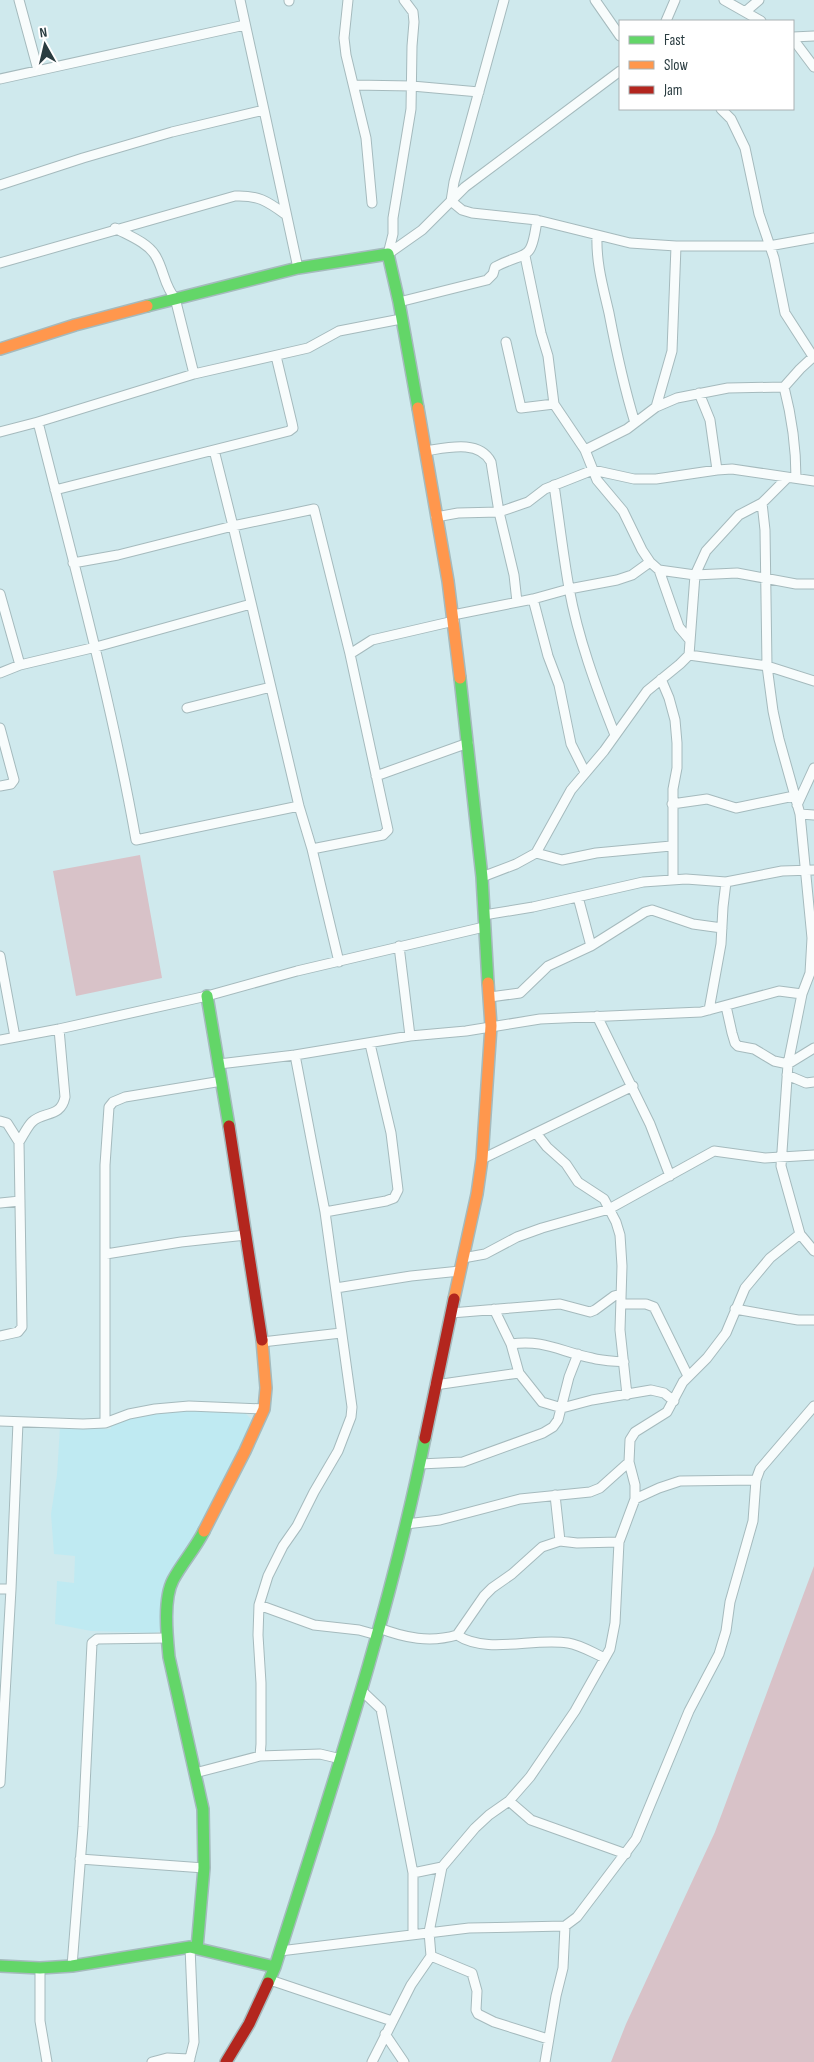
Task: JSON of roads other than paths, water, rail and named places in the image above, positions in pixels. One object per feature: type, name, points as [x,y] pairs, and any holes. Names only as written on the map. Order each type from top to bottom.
[{"type":"street","points":[[19,0],[38,70]]},
{"type":"street","points":[[240,0],[298,268]]},
{"type":"street","points":[[348,0],[344,38],[346,55],[366,138],[372,203]]},
{"type":"street","points":[[226,2062],[248,2024],[275,1967],[362,1691],[420,1464],[482,1159],[491,1026],[482,878],[468,743],[453,618],[399,302],[388,254],[393,234],[393,218],[401,165],[406,148],[412,109],[414,22],[413,12],[404,0]]},
{"type":"street","points":[[451,201],[454,182],[504,0]]},
{"type":"street","points":[[596,0],[619,34]]},
{"type":"street","points":[[666,20],[675,0]]},
{"type":"street","points":[[724,0],[759,20]]},
{"type":"street","points":[[745,12],[759,0]]},
{"type":"street","points":[[0,79],[245,25]]},
{"type":"street","points":[[794,38],[814,36]]},
{"type":"street","points":[[794,39],[814,67]]},
{"type":"street","points":[[0,349],[75,325],[175,298],[298,268],[388,254],[422,230],[465,187],[619,72]]},
{"type":"street","points":[[354,85],[412,86],[479,92]]},
{"type":"street","points":[[0,185],[172,132],[264,110]]},
{"type":"street","points":[[585,450],[627,429],[656,407],[677,398],[728,388],[784,387],[814,357],[786,313],[759,214],[745,148],[731,119],[722,110]]},
{"type":"street","points":[[0,262],[115,228],[235,196],[250,195],[266,200],[285,214]]},
{"type":"street","points":[[451,201],[462,210],[472,213],[537,220],[630,243],[676,246],[769,246],[814,238]]},
{"type":"street","points":[[399,302],[481,282],[490,278],[495,267],[525,256],[531,249],[537,220]]},
{"type":"street","points":[[115,228],[154,253],[169,292],[175,298],[194,374]]},
{"type":"street","points":[[597,236],[597,252],[602,289],[635,423]]},
{"type":"street","points":[[656,407],[672,351],[676,246]]},
{"type":"street","points":[[525,256],[541,333],[548,356],[554,404],[585,450],[604,490],[623,510],[642,550],[650,562],[659,570],[679,627],[689,639]]},
{"type":"street","points":[[0,432],[194,374],[308,348],[339,331],[401,319]]},
{"type":"street","points":[[506,342],[521,408],[554,404]]},
{"type":"street","points":[[56,490],[289,431],[293,428],[276,356]]},
{"type":"street","points":[[482,878],[516,864],[536,853],[571,790],[647,691],[689,655],[694,575],[706,550],[739,515],[762,503],[791,478],[795,445],[792,419],[784,387]]},
{"type":"street","points":[[699,393],[710,420],[717,470]]},
{"type":"street","points":[[38,422],[96,647],[136,840],[299,806]]},
{"type":"street","points":[[425,451],[465,446],[488,456],[491,462],[499,512],[518,602]]},
{"type":"street","points":[[214,450],[299,806],[312,849],[339,962]]},
{"type":"street","points":[[436,517],[458,513],[499,512],[528,502],[541,491],[593,470],[634,479],[656,479],[717,470],[756,472],[814,481]]},
{"type":"street","points":[[554,485],[569,589],[591,670],[615,735]]},
{"type":"street","points":[[762,503],[768,666],[773,711],[797,805],[810,870],[813,939],[812,973],[802,994],[788,1064],[782,1157],[783,1174],[800,1234],[814,1251]]},
{"type":"street","points":[[73,563],[118,555],[314,508],[350,654],[388,828],[386,833],[312,849]]},
{"type":"street","points":[[350,654],[372,640],[569,589],[625,578],[650,562]]},
{"type":"street","points":[[659,570],[694,575],[737,573],[766,576],[796,584],[814,584]]},
{"type":"street","points":[[0,594],[20,665]]},
{"type":"street","points":[[533,599],[548,656],[558,685],[571,744],[585,772]]},
{"type":"street","points":[[0,673],[20,665],[96,647],[251,604]]},
{"type":"street","points":[[689,655],[768,666],[814,681]]},
{"type":"street","points":[[661,679],[670,698],[675,720],[677,768],[672,804],[671,846],[673,879]]},
{"type":"street","points":[[187,708],[271,687]]},
{"type":"street","points":[[0,728],[14,780],[12,784],[0,786]]},
{"type":"street","points":[[376,776],[468,743]]},
{"type":"street","points":[[797,805],[814,768]]},
{"type":"street","points":[[672,804],[706,799],[736,808],[797,805],[814,815]]},
{"type":"street","points":[[536,853],[562,860],[596,853],[671,846]]},
{"type":"street","points":[[0,1040],[59,1029],[207,996],[399,946],[533,907],[642,882],[673,879],[726,882],[782,871],[810,870]]},
{"type":"street","points":[[709,1010],[719,962],[722,907],[726,882]]},
{"type":"street","points":[[578,897],[591,946]]},
{"type":"street","points":[[490,998],[520,993],[548,966],[591,946],[645,912],[652,910],[693,924],[722,928]]},
{"type":"street","points":[[399,946],[410,1036]]},
{"type":"street","points":[[0,958],[15,1037]]},
{"type":"street","points":[[219,1064],[295,1055],[410,1036],[466,1031],[540,1019],[658,1015],[709,1010],[779,991],[802,994]]},
{"type":"street","points":[[152,2062],[167,2058],[190,2061],[194,2042],[193,1947],[204,1868],[203,1809],[168,1657],[166,1638],[168,1601],[172,1582],[200,1539],[220,1502],[264,1409],[266,1388],[262,1342],[246,1234],[207,996]]},
{"type":"street","points":[[726,1006],[733,1038],[738,1046],[754,1049],[774,1061],[788,1064],[814,1048]]},
{"type":"street","points":[[597,1016],[633,1086],[670,1176]]},
{"type":"street","points":[[19,1142],[33,1121],[53,1113],[64,1105],[59,1029]]},
{"type":"street","points":[[325,1212],[386,1202],[394,1198],[398,1190],[391,1133],[370,1044]]},
{"type":"street","points":[[260,1756],[259,1605],[272,1568],[338,1451],[351,1417],[352,1407],[325,1212],[295,1055]]},
{"type":"street","points":[[787,1075],[806,1083],[814,1082]]},
{"type":"street","points":[[105,1423],[105,1165],[108,1107],[113,1102],[125,1097],[222,1081]]},
{"type":"street","points":[[482,1159],[633,1086]]},
{"type":"street","points":[[0,1121],[7,1123],[19,1142],[22,1327],[18,1332],[0,1336]]},
{"type":"street","points":[[536,1133],[547,1147],[566,1164],[578,1182],[604,1199],[620,1235],[622,1266],[620,1330],[627,1395]]},
{"type":"street","points":[[463,1258],[485,1254],[517,1237],[542,1228],[609,1209],[714,1151],[765,1158],[814,1155]]},
{"type":"street","points":[[0,1203],[20,1201]]},
{"type":"street","points":[[106,1254],[246,1234]]},
{"type":"street","points":[[372,2062],[412,1984],[430,1956],[430,1932],[442,1867],[489,1815],[509,1801],[555,1743],[610,1649],[615,1623],[619,1542],[635,1500],[635,1485],[629,1462],[630,1440],[635,1432],[662,1417],[674,1401],[688,1376],[707,1358],[726,1333],[745,1288],[770,1258],[800,1234]]},
{"type":"street","points":[[336,1288],[411,1276],[460,1271]]},
{"type":"street","points":[[451,1312],[560,1304],[590,1312],[614,1296],[621,1294]]},
{"type":"street","points":[[621,1304],[646,1304],[654,1307],[688,1376]]},
{"type":"street","points":[[494,1309],[511,1344],[519,1373],[542,1402],[562,1408],[592,1400],[651,1390],[664,1393],[674,1401]]},
{"type":"street","points":[[736,1309],[798,1320],[814,1320]]},
{"type":"street","points":[[262,1342],[341,1333]]},
{"type":"street","points":[[511,1344],[528,1341],[546,1344],[593,1359],[624,1362]]},
{"type":"street","points":[[420,1464],[463,1462],[543,1433],[553,1427],[558,1420],[569,1377],[578,1354]]},
{"type":"street","points":[[435,1385],[519,1373]]},
{"type":"street","points":[[0,1422],[105,1423],[129,1414],[155,1409],[189,1406],[264,1409]]},
{"type":"street","points":[[280,1951],[479,1927],[565,1926],[577,1917],[636,1839],[689,1711],[719,1654],[753,1521],[756,1480],[760,1469],[814,1406]]},
{"type":"street","points":[[0,1783],[18,1422]]},
{"type":"street","points":[[406,1524],[440,1520],[512,1501],[579,1494],[600,1488],[629,1462]]},
{"type":"street","points":[[635,1500],[659,1488],[680,1481],[756,1480]]},
{"type":"street","points":[[555,1495],[560,1541]]},
{"type":"street","points":[[457,1635],[473,1610],[492,1588],[512,1574],[542,1547],[560,1541],[577,1543],[619,1542]]},
{"type":"street","points":[[0,1589],[11,1589]]},
{"type":"street","points":[[259,1605],[314,1625],[378,1632],[416,1639],[431,1640],[457,1635],[468,1642],[490,1644],[568,1643],[605,1658]]},
{"type":"street","points":[[72,1966],[89,1733],[92,1643],[97,1639],[166,1638]]},
{"type":"street","points":[[362,1691],[381,1709],[413,1873],[413,1934]]},
{"type":"street","points":[[196,1773],[260,1756],[320,1754],[341,1759]]},
{"type":"street","points":[[509,1801],[531,1820],[626,1854]]},
{"type":"street","points":[[80,1859],[204,1868]]},
{"type":"street","points":[[413,1873],[442,1867]]},
{"type":"street","points":[[545,2062],[548,2038],[563,1968],[565,1926]]},
{"type":"street","points":[[0,1966],[40,1968],[72,1966],[151,1952],[193,1947],[275,1967]]},
{"type":"street","points":[[430,1956],[472,1973],[478,1991],[476,2010],[478,2014],[494,2022],[548,2038]]},
{"type":"street","points":[[40,1968],[40,2021],[47,2062]]},
{"type":"street","points":[[270,1980],[392,2021]]},
{"type":"street","points":[[385,2034],[404,2062]]}]
